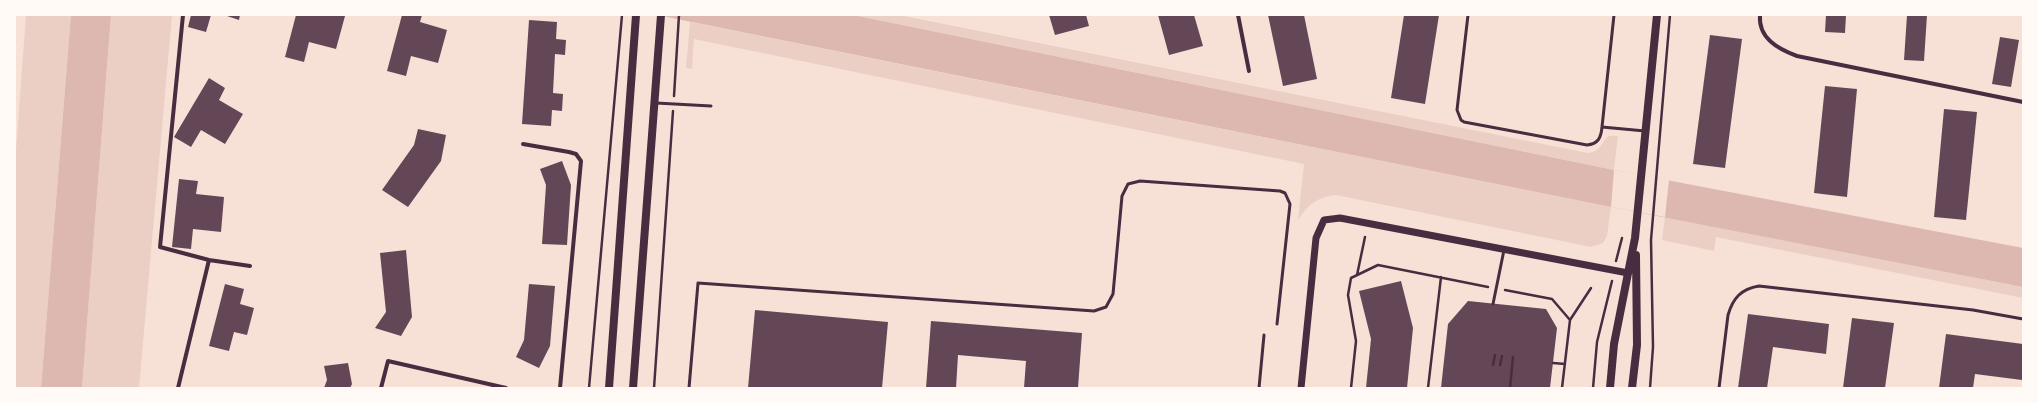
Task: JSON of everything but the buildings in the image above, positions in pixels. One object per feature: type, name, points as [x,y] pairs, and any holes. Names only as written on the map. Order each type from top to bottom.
[{"type":"main road","points":[[609,388],[636,15]]},
{"type":"main road","points":[[633,388],[661,15]]},
{"type":"main road","points":[[1610,388],[1614,344],[1635,238],[1658,15]]},
{"type":"main road","points":[[1632,388],[1637,345],[1635,238]]},
{"type":"street","points":[[183,15],[160,247],[209,260],[250,266]]},
{"type":"street","points":[[1238,15],[1249,71]]},
{"type":"street","points":[[1760,15],[1759,22],[1766,39],[1780,50],[1797,56],[2023,102]]},
{"type":"street","points":[[523,144],[576,154],[580,161],[560,388]]},
{"type":"street","points":[[1301,388],[1316,238],[1320,226],[1324,220],[1340,218],[1628,273]]},
{"type":"street","points":[[178,388],[209,260]]},
{"type":"street","points":[[381,388],[388,361],[506,388]]},
{"type":"lane","points":[[1468,15],[1458,110],[1461,120],[1469,124],[1587,145],[1594,144],[1598,141],[1602,127],[1614,15]]},
{"type":"lane","points":[[654,103],[711,106]]},
{"type":"lane","points":[[1602,127],[1646,132]]},
{"type":"lane","points":[[688,388],[698,283],[1094,311],[1106,307],[1113,294],[1122,196],[1128,184],[1140,181],[1280,191],[1285,193],[1290,204],[1277,324]]},
{"type":"lane","points":[[1494,304],[1504,250]]},
{"type":"lane","points":[[1719,388],[1728,315],[1731,304],[1737,295],[1747,288],[1759,286],[1973,310],[2023,319]]},
{"type":"lane","points":[[1259,388],[1264,335]]},
{"type":"path","points":[[589,388],[622,15]]},
{"type":"path","points":[[654,388],[679,15]]},
{"type":"path","points":[[1650,388],[1654,347],[1651,240],[1670,15]]},
{"type":"path","points":[[1593,388],[1597,342],[1623,233]]},
{"type":"path","points":[[1357,275],[1365,237]]},
{"type":"path","points":[[1351,388],[1356,341],[1348,295],[1351,278],[1378,265],[1552,299],[1570,320]]},
{"type":"path","points":[[1428,388],[1441,277]]},
{"type":"path","points":[[1562,388],[1570,320],[1591,288]]},
{"type":"path","points":[[1493,365],[1495,355]]},
{"type":"path","points":[[1500,365],[1502,356]]},
{"type":"path","points":[[1510,388],[1513,357]]},
{"type":"path","points":[[1553,362],[1565,364]]},
{"type":"shaded area","points":[[26,15],[71,15],[41,388],[15,388],[15,163]]},
{"type":"shaded area","points":[[71,15],[111,15],[82,388],[41,388]]},
{"type":"shaded area","points":[[111,15],[172,15],[139,388],[82,388]]},
{"type":"shaded area","points":[[657,15],[853,15],[1614,170],[2023,248],[2023,287],[1611,207]]},
{"type":"shaded area","points":[[853,15],[899,15],[1588,153],[1598,149],[1608,137],[1612,135],[1618,136],[1614,170]]},
{"type":"shaded area","points":[[690,22],[1611,207],[1607,236],[1603,243],[1591,247],[1336,195],[1318,200],[1305,210],[1298,220],[1304,164],[694,39],[692,69],[686,68]]},
{"type":"shaded area","points":[[1665,217],[2023,287],[2023,298],[1716,237],[1714,251],[1662,240]]},
{"type":"pier","points":[[1614,170],[1669,180],[1665,217],[1611,207]]}]
